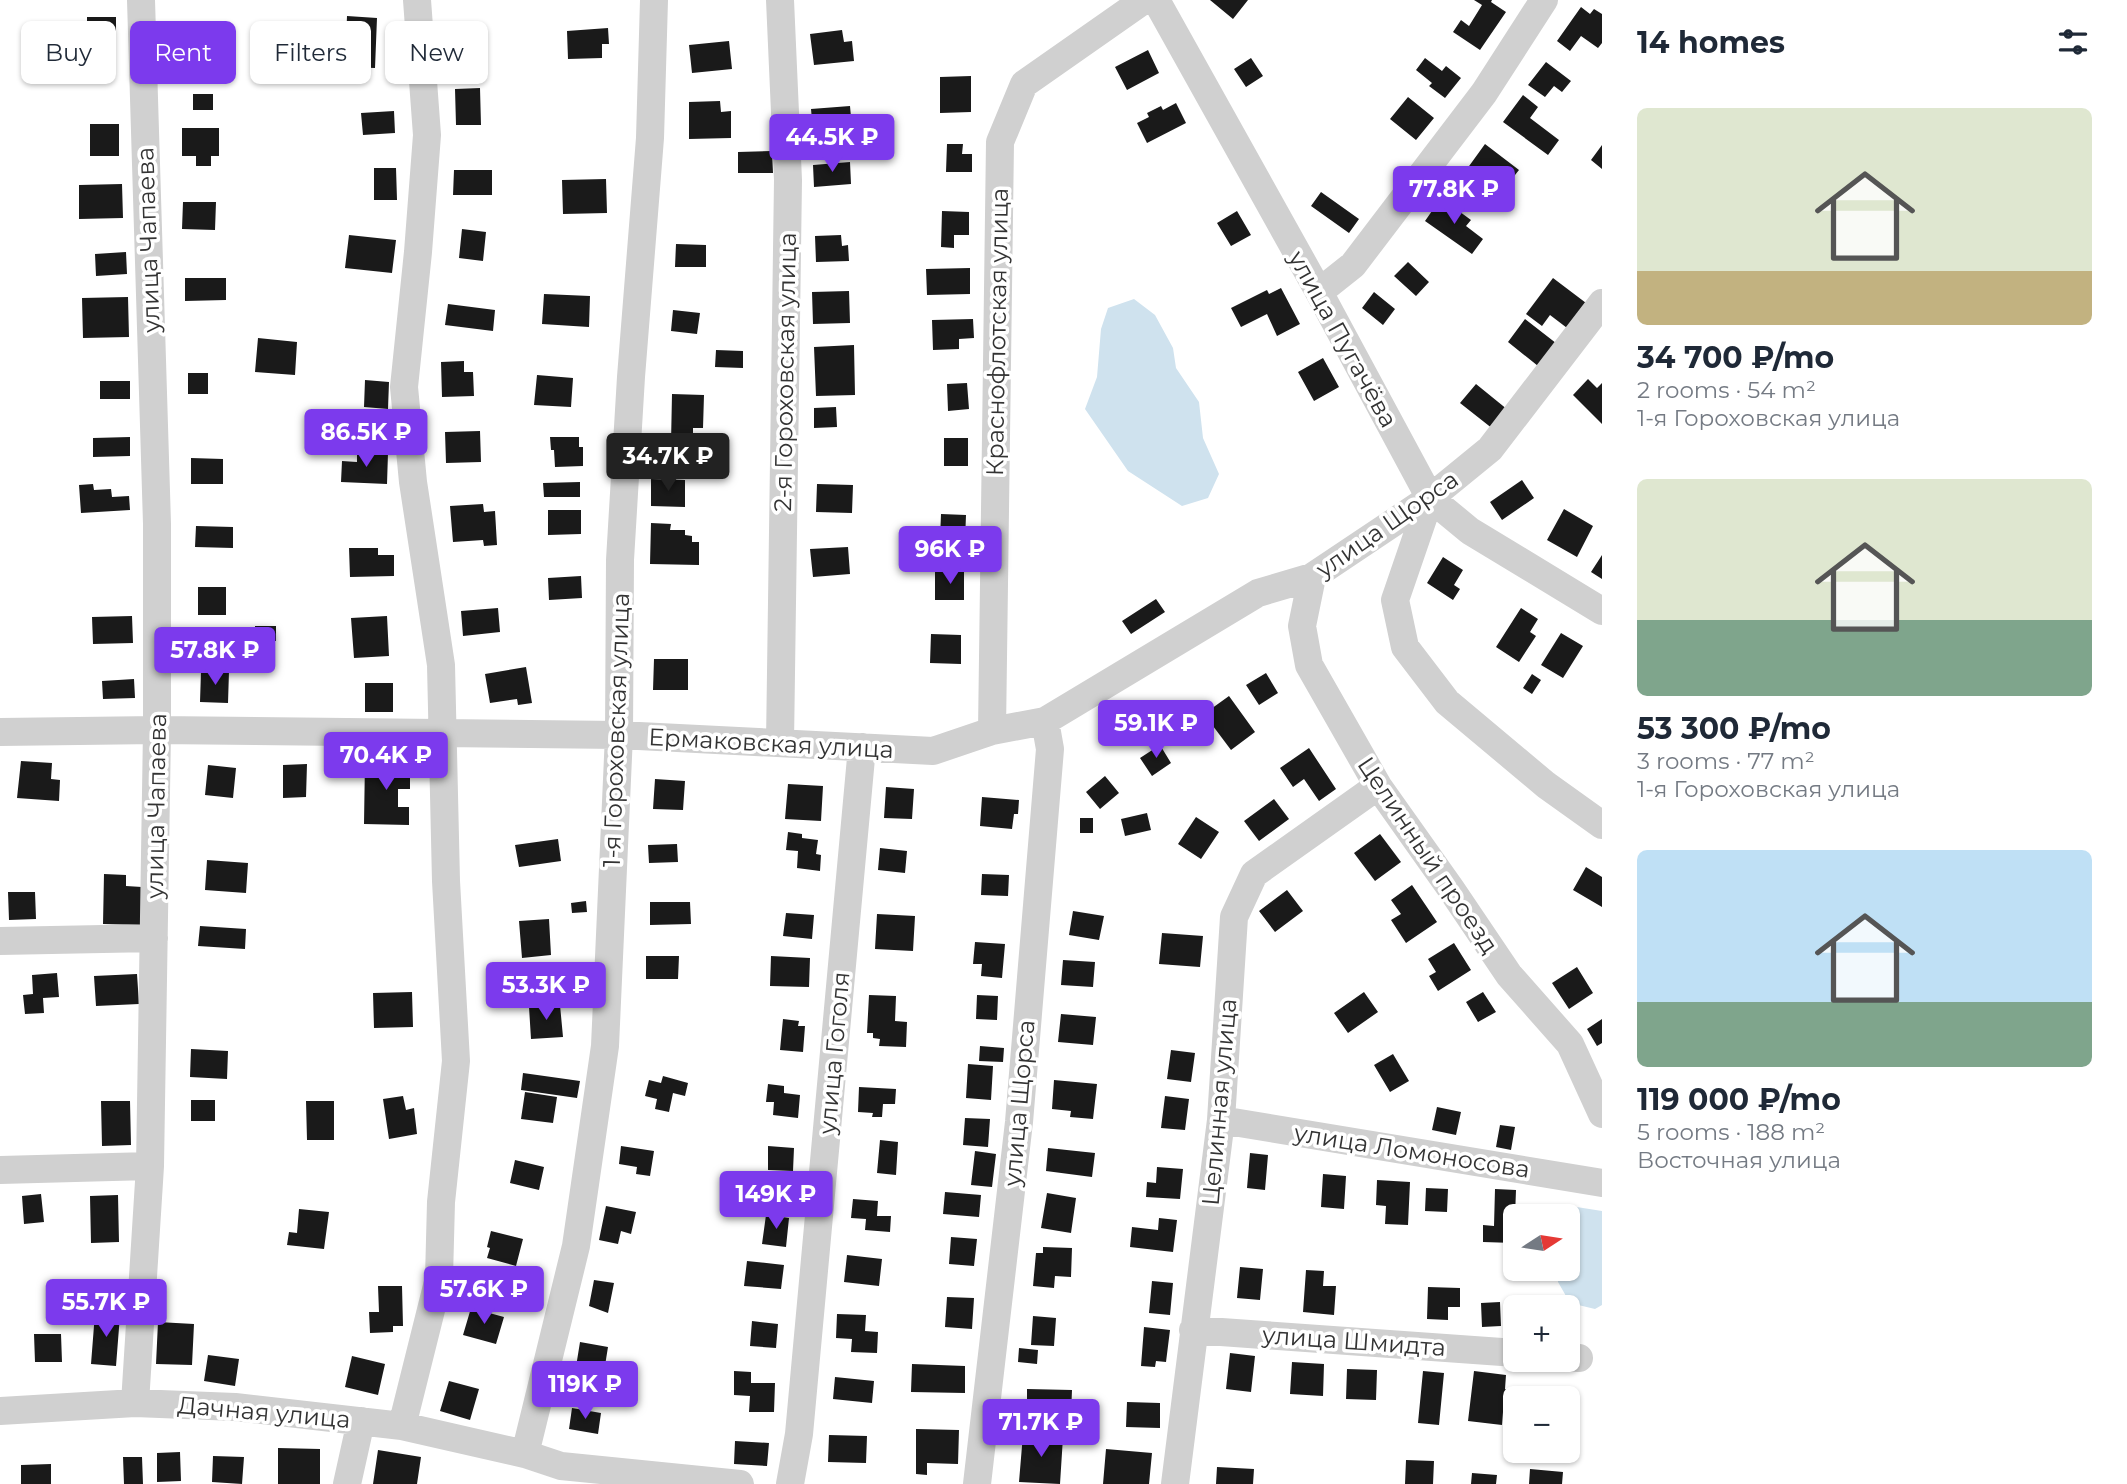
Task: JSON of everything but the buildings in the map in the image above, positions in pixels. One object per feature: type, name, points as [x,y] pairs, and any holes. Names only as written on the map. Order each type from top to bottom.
[{"type":"street","name":"улица Чапаева","points":[[135,1403],[150,1166],[157,730],[157,524],[141,0]]},
{"type":"street","points":[[402,1426],[439,1278],[441,1202],[456,1061],[446,881],[441,665],[413,482],[404,387],[427,135],[417,0]]},
{"type":"street","name":"1-я Гороховская улица","points":[[525,1454],[576,1246],[605,1046],[618,735],[620,560],[650,138],[654,0]]},
{"type":"street","name":"2-я Гороховская улица","points":[[780,0],[788,180],[780,743]]},
{"type":"street","name":"Краснофлотская улица","points":[[992,731],[1000,142],[1024,84],[1144,0]]},
{"type":"street","name":"улица Пугачёва","points":[[1156,0],[1430,498],[1470,531],[1602,611]]},
{"type":"street","points":[[1319,292],[1353,265],[1484,93],[1544,0]]},
{"type":"street","name":"улица Щорса","points":[[992,731],[1045,721],[1258,593],[1312,577],[1430,498],[1490,449],[1602,303]]},
{"type":"street","points":[[1430,498],[1395,600],[1405,647],[1447,702],[1546,785],[1602,825]]},
{"type":"street","name":"Целинный проезд","points":[[1312,577],[1302,626],[1309,665],[1377,786],[1451,888],[1509,975],[1570,1044],[1602,1114]]},
{"type":"street","name":"улица Щорса","points":[[977,1484],[1019,1122],[1050,749],[1045,721]]},
{"type":"street","name":"Ермаковская улица","points":[[0,732],[157,730],[618,735],[933,751],[992,731]]},
{"type":"street","name":"улица Гоголя","points":[[790,1484],[799,1434],[862,747]]},
{"type":"street","name":"Целинная улица","points":[[1175,1484],[1221,1120],[1234,917],[1254,874],[1377,786]]},
{"type":"street","points":[[0,941],[154,938]]},
{"type":"street","name":"улица Ломоносова","points":[[1221,1120],[1602,1183]]},
{"type":"street","points":[[0,1170],[150,1166]]},
{"type":"street","name":"улица Шмидта","points":[[1193,1330],[1503,1352]]},
{"type":"street","name":"Дачная улица","points":[[0,1411],[135,1403],[235,1407],[402,1426],[525,1454],[561,1475],[740,1484]]},
{"type":"street","points":[[347,1484],[361,1421]]},
{"type":"water","points":[[1134,299],[1155,315],[1173,348],[1176,368],[1199,402],[1203,438],[1219,474],[1208,498],[1182,506],[1128,471],[1085,409],[1097,377],[1101,329],[1108,308]]},
{"type":"water","points":[[1580,1208],[1602,1211],[1602,1305],[1595,1309],[1580,1305],[1580,1295],[1565,1295],[1558,1282],[1580,1281]]}]
